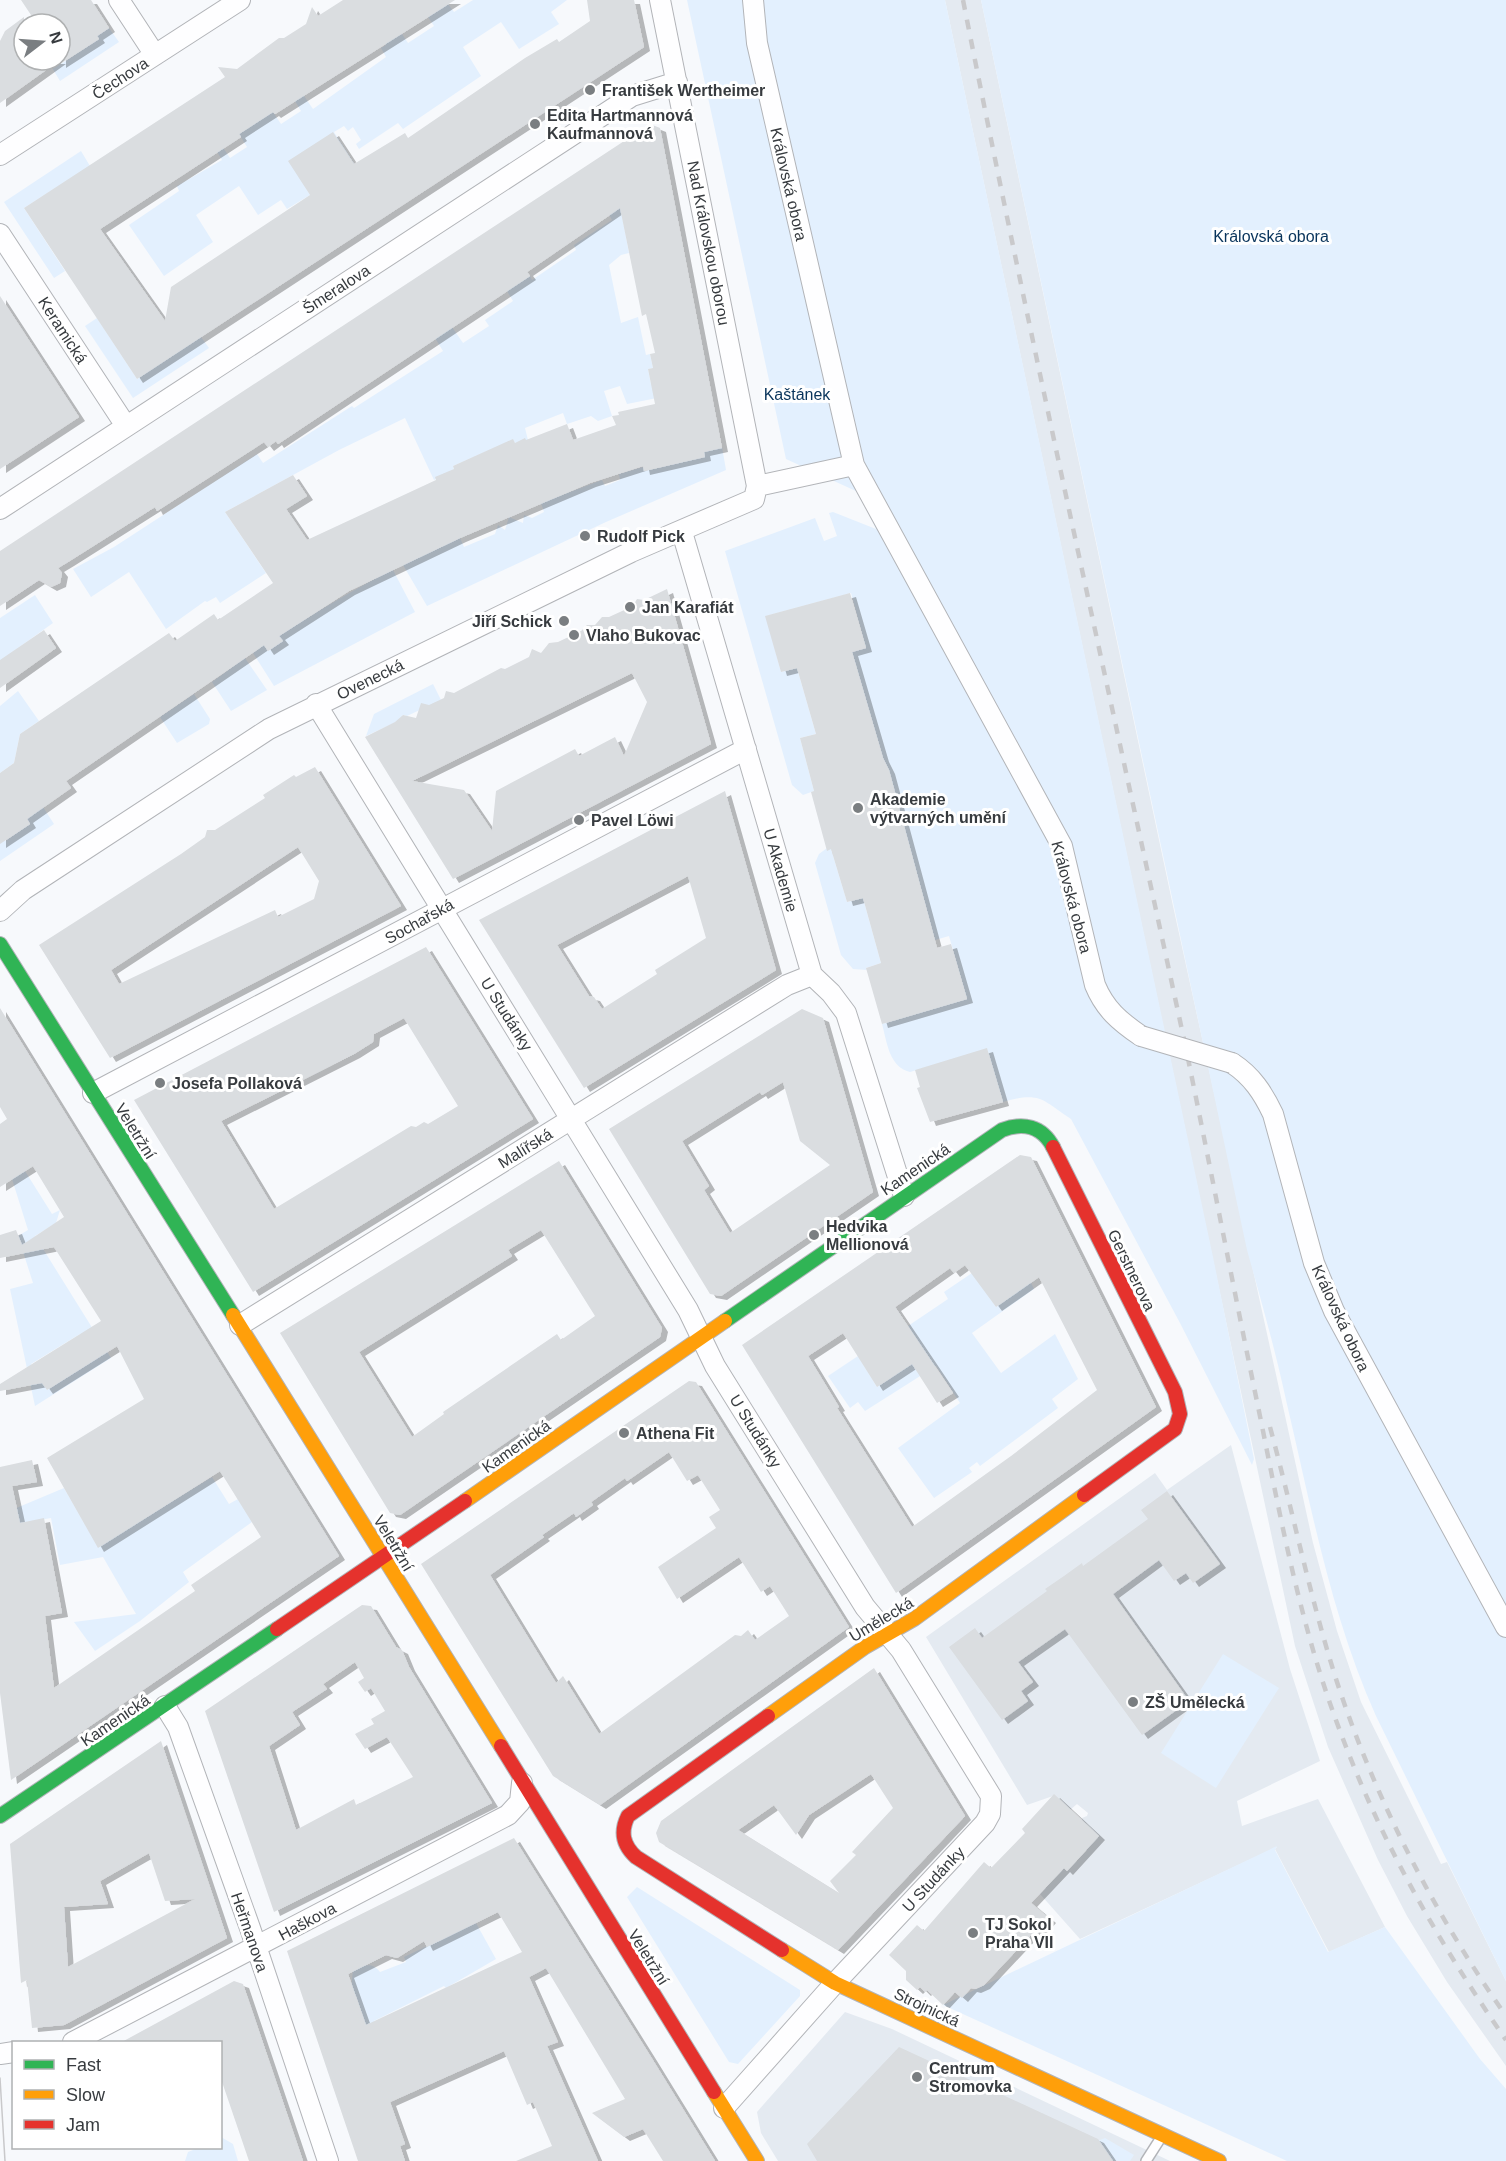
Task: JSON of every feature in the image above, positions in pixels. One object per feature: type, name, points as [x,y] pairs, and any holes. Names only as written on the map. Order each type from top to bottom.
[{"type":"street","points":[[119,0],[155,55]]},
{"type":"street","name":"Čechova","points":[[0,155],[240,0]]},
{"type":"street","name":"Nad Královskou oborou","points":[[660,0],[757,486]]},
{"type":"street","name":"Královská obora","points":[[753,0],[757,43],[854,465],[1062,846],[1095,985],[1104,1005],[1116,1019],[1141,1036],[1232,1063],[1246,1072],[1265,1096],[1273,1114],[1314,1263],[1334,1311],[1506,1627]]},
{"type":"street","name":"Šmeralova","points":[[0,509],[632,96],[677,82]]},
{"type":"street","name":"Keramická","points":[[0,234],[126,426]]},
{"type":"street","points":[[757,486],[854,465]]},
{"type":"street","name":"Ovenecká","points":[[0,910],[23,890],[269,729],[316,704],[631,552],[751,502],[756,495],[757,486]]},
{"type":"street","name":"U Akademie","points":[[682,532],[812,975],[831,993],[846,1014],[904,1196]]},
{"type":"street","name":"U Studánky","points":[[316,704],[688,1310],[715,1366],[859,1597],[901,1650],[984,1782],[991,1804],[985,1823],[836,1983],[724,2108]]},
{"type":"street","name":"Sochařská","points":[[93,1093],[746,749]]},
{"type":"street","name":"Veletržní","points":[[0,945],[240,1325],[756,2161]]},
{"type":"street","name":"Malířská","points":[[240,1325],[787,985],[812,975]]},
{"type":"street","name":"Kamenická","points":[[0,1816],[384,1557],[904,1196],[1012,1125],[1036,1128],[1050,1142]]},
{"type":"street","name":"Gerstnerova","points":[[1050,1142],[1175,1392],[1180,1414]]},
{"type":"street","name":"Umělecká","points":[[636,1857],[623,1839],[622,1831],[627,1816],[886,1633],[914,1619],[1168,1437],[1175,1429],[1180,1414]]},
{"type":"street","name":"Heřmanova","points":[[165,1706],[178,1727],[328,2161]]},
{"type":"street","name":"Haškova","points":[[77,2041],[508,1815],[520,1802],[522,1783]]},
{"type":"street","name":"Strojnická","points":[[636,1857],[836,1983],[1163,2134],[1214,2160]]},
{"type":"lane","points":[[1146,2161],[1163,2134]]},
{"type":"shaded area","points":[[945,0],[981,0],[1173,906],[1313,1543],[1337,1631],[1361,1702],[1441,1864],[1447,1862],[1506,1981],[1506,2066],[1447,1982],[1407,1916],[1378,1860],[1328,1747],[1295,1646]]},
{"type":"shaded area","name":"ZŠ Umělecká","points":[[1231,1445],[1290,1669],[1320,1761],[1237,1801],[1242,1826],[1318,1799],[1385,1927],[1329,1952],[1275,1849],[1277,1847],[1080,1939],[1040,1894],[1064,1868],[1067,1871],[1086,1851],[1082,1818],[1088,1813],[1077,1804],[1070,1810],[1053,1796],[1027,1805],[926,1637],[1155,1473],[1167,1490]]},
{"type":"shaded area","points":[[845,2012],[892,2029],[1170,2161],[778,2161],[761,2133],[757,2112]]},
{"type":"green space","points":[[473,0],[567,0],[551,12],[559,24],[519,49],[501,22],[463,47],[481,76],[403,129],[398,123],[359,149],[356,144],[361,140],[353,127],[348,131],[344,126],[334,132],[355,165],[304,185],[310,195],[287,209],[281,200],[258,215],[239,186],[196,215],[213,242],[164,276],[129,225],[179,191],[177,186],[222,160],[216,150],[222,146],[230,158],[247,147],[239,134],[273,112],[281,124],[301,111],[295,101],[302,93],[313,109],[386,57],[381,48],[386,45],[384,42],[402,34],[408,43],[434,26],[428,17],[448,4],[454,12]]},
{"type":"green space","name":"Kaštánek","points":[[687,0],[945,0],[1213,1257],[1254,1459],[1252,1465],[1180,1323],[1071,1119],[1040,1099],[1026,1097],[1003,1102],[987,1049],[910,1072],[897,1065],[890,1053],[882,1024],[967,999],[949,936],[935,940],[889,771],[883,758],[852,652],[866,648],[851,593],[766,616],[781,672],[797,668],[816,734],[800,738],[814,791],[803,795],[792,785],[725,551],[815,518],[824,541],[837,536],[829,513],[833,512],[876,529],[858,492],[786,459]]},
{"type":"green space","name":"Královská obora","points":[[981,0],[1506,0],[1506,1981],[1376,1716],[1360,1678],[1334,1600],[1268,1325],[1247,1250]]},
{"type":"green space","points":[[109,28],[119,42],[60,81],[55,72],[72,72],[72,57],[99,39],[97,36]]},
{"type":"green space","points":[[81,151],[90,166],[24,208],[65,271],[54,278],[4,202]]},
{"type":"green space","points":[[619,200],[629,253],[621,255],[609,265],[621,323],[638,317],[646,355],[650,354],[653,368],[648,369],[651,384],[662,397],[627,404],[620,386],[604,391],[612,416],[598,421],[591,416],[567,424],[563,413],[525,428],[528,440],[515,443],[513,440],[453,466],[454,469],[434,480],[405,418],[339,450],[225,512],[266,573],[220,603],[216,597],[205,601],[166,629],[129,572],[91,597],[73,569],[114,547],[257,454],[263,463],[352,406],[354,408],[443,351],[435,338],[452,327],[463,343],[489,326],[485,320],[513,301],[507,291],[530,276],[532,280],[576,250],[574,245],[612,220],[608,213]]},
{"type":"green space","points":[[97,318],[137,379],[201,337],[209,348],[133,398],[85,326]]},
{"type":"green space","points":[[722,447],[726,470],[606,522],[427,606],[403,565],[460,538],[464,547],[495,534],[498,525],[505,530],[509,517],[523,523],[524,515],[532,518],[544,512],[541,503],[602,480],[605,486],[620,480],[619,474],[643,467],[645,471],[704,457],[704,452]]},
{"type":"green space","points":[[393,570],[415,612],[274,686],[253,653],[264,645],[268,651],[282,641],[279,636],[349,593]]},
{"type":"green space","points":[[35,595],[53,623],[0,661],[0,618]]},
{"type":"green space","points":[[245,658],[267,690],[231,711],[212,682]]},
{"type":"green space","points":[[433,684],[441,700],[407,716],[403,715],[396,722],[366,736],[374,714]]},
{"type":"green space","points":[[18,691],[39,721],[20,734],[14,763],[0,773],[0,706]]},
{"type":"green space","points":[[194,694],[210,719],[209,724],[177,743],[160,717]]},
{"type":"green space","points":[[43,807],[54,824],[0,861],[0,837],[5,841],[30,824],[27,819]]},
{"type":"green space","points":[[827,848],[831,849],[847,902],[863,898],[881,963],[866,968],[867,970],[853,969],[841,955],[815,863],[819,854]]},
{"type":"green space","points":[[25,1171],[52,1214],[60,1210],[56,1223],[35,1236],[111,1358],[35,1406],[10,1289],[33,1283],[18,1236],[28,1230],[12,1179]],"holes":[[[80,1334],[96,1359],[47,1390],[31,1364]]]},
{"type":"green space","points":[[1012,1245],[1034,1289],[972,1333],[1001,1373],[1055,1334],[1078,1379],[1052,1399],[1058,1408],[980,1466],[977,1462],[969,1468],[972,1472],[934,1498],[898,1448],[960,1403],[936,1366],[865,1411],[858,1402],[850,1408],[828,1376],[858,1356],[877,1387],[926,1354],[908,1326],[948,1299],[944,1292],[972,1273],[996,1307],[1017,1292]]},
{"type":"green space","points":[[212,1477],[229,1504],[238,1499],[252,1522],[183,1572],[189,1582],[140,1621],[95,1651],[74,1622],[136,1614],[103,1557],[60,1565],[51,1518],[17,1524],[14,1509],[64,1488],[98,1547]]},
{"type":"green space","points":[[1223,1654],[1279,1688],[1216,1788],[1161,1753]]},
{"type":"green space","points":[[1277,1846],[1275,1850],[1328,1952],[1385,1927],[1480,2059],[1506,2089],[1506,2161],[1287,2161],[943,2005]]},
{"type":"green space","points":[[637,1887],[800,1990],[800,1996],[738,2064],[729,2062],[627,1897]]},
{"type":"green space","points":[[476,1923],[496,1959],[446,1988],[444,1986],[374,2021],[377,2028],[368,2033],[356,1996],[350,1998],[353,1970],[368,1965],[380,1972],[406,1962],[404,1957]]},
{"type":"green space","points":[[222,2138],[233,2144],[238,2161],[185,2161],[188,2152],[196,2149],[222,2149]]},
{"type":"green space","points":[[1105,2138],[1134,2155],[1130,2161],[1107,2161],[1095,2142]]},
{"type":"building","points":[[21,0],[91,0],[109,28],[97,36],[99,39],[72,56],[72,12],[29,12]]},
{"type":"building","points":[[343,0],[455,0],[275,114],[273,112],[239,134],[241,137],[100,229],[165,321],[171,287],[310,195],[288,161],[333,132],[354,164],[405,133],[408,138],[525,58],[557,39],[559,42],[590,21],[587,0],[634,0],[644,47],[137,379],[24,208],[225,77],[218,67],[237,69],[279,38],[284,38],[306,24],[312,7],[318,16]]},
{"type":"building","points":[[12,26],[12,72],[43,72],[0,103],[0,41],[5,31]]},
{"type":"building","points":[[650,124],[660,128],[722,448],[704,452],[705,457],[644,471],[643,466],[590,483],[460,538],[349,591],[279,636],[283,641],[268,651],[264,645],[66,781],[71,788],[27,819],[30,824],[0,844],[0,773],[14,763],[20,734],[169,633],[175,641],[214,614],[218,620],[273,583],[225,512],[293,475],[307,496],[286,509],[307,540],[436,480],[435,477],[454,469],[453,466],[513,439],[515,443],[525,438],[526,440],[567,424],[573,440],[616,425],[612,416],[619,415],[618,412],[655,404],[648,369],[653,368],[650,354],[655,353],[646,314],[642,316],[620,208],[527,272],[530,276],[278,444],[276,441],[268,447],[264,442],[157,511],[155,507],[58,568],[62,573],[60,583],[51,587],[39,580],[0,606],[0,551]]},
{"type":"building","points":[[0,296],[79,417],[0,469]]},
{"type":"building","points":[[667,589],[711,744],[453,879],[365,737],[395,722],[403,715],[416,718],[421,703],[429,705],[444,698],[446,691],[454,693],[501,668],[505,669],[529,657],[532,649],[541,653],[549,643],[558,642],[581,631],[587,625],[595,625],[602,617],[609,617],[633,606],[637,599],[644,600]],"holes":[[[632,673],[647,702],[624,756],[615,737],[579,756],[575,749],[496,791],[492,831],[464,790],[412,781]]]},
{"type":"building","name":"Akademie výtvarných umění","points":[[850,593],[866,648],[852,652],[883,758],[889,770],[937,948],[951,944],[967,999],[882,1024],[866,968],[881,963],[863,898],[847,902],[831,849],[827,851],[811,792],[814,791],[800,738],[816,734],[797,668],[781,672],[765,616]]},
{"type":"building","points":[[44,630],[56,648],[0,688],[0,660]]},
{"type":"building","points":[[315,767],[401,906],[110,1058],[39,945],[181,854],[205,837],[207,830],[215,830],[265,798],[263,795],[294,775],[296,777]],"holes":[[[298,847],[319,881],[314,899],[278,917],[275,910],[119,984],[111,970]]]},
{"type":"building","points":[[725,791],[776,970],[584,1088],[479,920]],"holes":[[[688,876],[706,938],[655,970],[657,974],[602,1009],[594,997],[589,996],[557,945]]]},
{"type":"building","points":[[426,947],[533,1119],[253,1292],[134,1100]],"holes":[[[404,1018],[458,1106],[428,1124],[424,1122],[416,1127],[411,1126],[274,1209],[221,1121],[354,1054],[373,1042],[374,1034]]]},
{"type":"building","points":[[0,1008],[339,1556],[11,1780],[0,1693],[0,1467],[32,1460],[37,1482],[12,1486],[20,1523],[44,1518],[62,1613],[45,1616],[54,1688],[195,1591],[191,1585],[261,1537],[220,1471],[98,1548],[47,1458],[144,1399],[117,1346],[47,1390],[42,1383],[0,1391],[0,1384],[101,1321],[54,1247],[0,1258],[0,1235],[16,1230],[22,1245],[64,1217],[33,1166],[0,1187],[0,1124],[7,1119],[0,1107]]},
{"type":"building","points":[[802,1009],[823,1018],[873,1192],[721,1296],[710,1294],[609,1129]],"holes":[[[783,1082],[800,1141],[830,1165],[730,1233],[704,1190],[709,1186],[682,1141],[760,1092],[762,1095]]]},
{"type":"building","points":[[987,1048],[1003,1102],[930,1122],[917,1088],[920,1087],[915,1070]]},
{"type":"building","points":[[1020,1155],[1031,1157],[1156,1407],[896,1593],[742,1345]],"holes":[[[965,1265],[996,1307],[1039,1277],[1097,1390],[1011,1456],[912,1527],[837,1408],[839,1407],[808,1356],[843,1333],[877,1387],[912,1364],[937,1403],[953,1393],[895,1307],[950,1268],[954,1273]]]},
{"type":"building","points":[[559,1161],[662,1328],[660,1337],[400,1515],[390,1513],[280,1333]],"holes":[[[541,1230],[595,1316],[561,1340],[557,1334],[443,1412],[444,1414],[412,1437],[359,1352],[512,1256],[508,1250]]]},
{"type":"building","points":[[689,1381],[696,1382],[849,1627],[600,1805],[553,1776],[421,1564]],"holes":[[[669,1452],[687,1481],[698,1475],[720,1510],[709,1517],[716,1528],[658,1567],[677,1599],[739,1557],[761,1592],[770,1586],[789,1616],[755,1640],[748,1630],[741,1636],[735,1635],[599,1734],[563,1676],[556,1683],[490,1575],[574,1513],[576,1517],[593,1505],[591,1502],[625,1478],[627,1481]]]},
{"type":"building","name":"ZŠ Umělecká","points":[[1167,1491],[1220,1564],[1193,1583],[1186,1573],[1174,1581],[1159,1560],[1113,1594],[1189,1701],[1142,1735],[1065,1629],[1018,1662],[1033,1682],[1021,1691],[1028,1701],[1002,1720],[949,1647],[975,1628],[982,1638],[1047,1591],[1045,1589],[1082,1563],[1083,1566],[1148,1519],[1141,1510]]},
{"type":"building","points":[[362,1605],[371,1606],[396,1647],[402,1650],[409,1667],[492,1803],[274,1912],[205,1711]],"holes":[[[355,1662],[364,1678],[358,1682],[365,1692],[371,1688],[385,1711],[371,1719],[374,1724],[355,1734],[365,1749],[387,1737],[413,1777],[356,1805],[354,1799],[296,1830],[269,1746],[300,1725],[292,1712],[327,1689],[323,1684]]]},
{"type":"building","points":[[874,1668],[965,1816],[838,1950],[659,1842],[656,1833],[661,1821]],"holes":[[[871,1774],[893,1808],[852,1852],[856,1855],[830,1881],[839,1893],[738,1830],[774,1805],[796,1835],[809,1815]]]},
{"type":"building","points":[[161,1741],[227,1938],[64,2025],[32,2028],[27,1980],[21,1983],[10,1844]],"holes":[[[149,1853],[165,1901],[195,1899],[68,1967],[64,1907],[108,1904],[100,1881]]]},
{"type":"building","name":"TJ Sokol Praha VII","points":[[1054,1794],[1099,1836],[1067,1871],[1064,1868],[1031,1903],[1050,1919],[1034,1938],[1031,1935],[984,1985],[975,1989],[971,1988],[962,1998],[955,1992],[943,2005],[927,1990],[925,1992],[920,1987],[917,1990],[906,1980],[906,1971],[889,1955],[917,1925],[924,1931],[984,1862],[991,1868],[1025,1833],[1022,1829]]},
{"type":"building","points":[[514,1838],[715,2161],[663,2161],[643,2129],[624,2137],[592,2113],[625,2099],[546,1968],[529,1977],[558,2042],[547,2046],[598,2161],[516,2161],[552,2146],[533,2102],[527,2105],[504,2051],[390,2102],[405,2144],[400,2146],[405,2161],[358,2161],[287,1951]],"holes":[[[498,1912],[522,1952],[366,2025],[348,1974],[386,1955],[397,1958],[424,1941],[427,1947]]]},
{"type":"building","points":[[234,1981],[243,1984],[303,2161],[249,2161],[222,2082],[222,2041],[124,2041]]},
{"type":"building","name":"Centrum Stromovka","points":[[899,2047],[1098,2139],[1113,2161],[817,2161],[807,2144]]},
{"type":"tram line","points":[[0,2078],[5,2161]]},
{"type":"railway","points":[[963,0],[1044,392],[1185,1044],[1277,1500],[1304,1617],[1340,1731],[1393,1852],[1435,1929],[1506,2040]]},
{"type":"railway","points":[[1270,1427],[1327,1650],[1370,1770],[1409,1855],[1431,1896],[1506,2016]]},
{"type":"traffic: fast","points":[[0,944],[233,1315]]},
{"type":"traffic: fast","points":[[725,1321],[1002,1130],[1017,1126],[1038,1130],[1053,1147]]},
{"type":"traffic: fast","points":[[0,1816],[277,1629]]},
{"type":"traffic: slow","points":[[233,1315],[501,1746]]},
{"type":"traffic: slow","points":[[465,1501],[725,1321]]},
{"type":"traffic: slow","points":[[768,1716],[865,1647],[914,1619],[1084,1495]]},
{"type":"traffic: slow","points":[[782,1950],[835,1983],[1219,2161]]},
{"type":"traffic: slow","points":[[714,2092],[757,2161]]},
{"type":"traffic: jam","points":[[1053,1147],[1175,1392],[1180,1414],[1175,1429],[1084,1495]]},
{"type":"traffic: jam","points":[[277,1629],[465,1501]]},
{"type":"traffic: jam","points":[[768,1716],[628,1816],[624,1827],[624,1838],[628,1848],[636,1857],[782,1950]]},
{"type":"traffic: jam","points":[[501,1746],[714,2092]]},
{"type":"place","name":"František Wertheimer","points":[[590,90]]},
{"type":"place","name":"Edita Hartmannová Kaufmannová","points":[[535,124]]},
{"type":"place","name":"Rudolf Pick","points":[[585,536]]},
{"type":"place","name":"Jan Karafiát","points":[[630,607]]},
{"type":"place","name":"Jiří Schick","points":[[564,621]]},
{"type":"place","name":"Vlaho Bukovac","points":[[574,635]]},
{"type":"place","name":"Akademie výtvarných umění","points":[[858,808]]},
{"type":"place","name":"Pavel Löwi","points":[[579,820]]},
{"type":"place","name":"Josefa Pollaková","points":[[160,1083]]},
{"type":"place","name":"Hedvika Mellionová","points":[[814,1235]]},
{"type":"place","name":"Athena Fit","points":[[624,1433]]},
{"type":"place","name":"ZŠ Umělecká","points":[[1133,1702]]},
{"type":"place","name":"TJ Sokol Praha VII","points":[[973,1933]]},
{"type":"place","name":"Centrum Stromovka","points":[[917,2077]]}]
